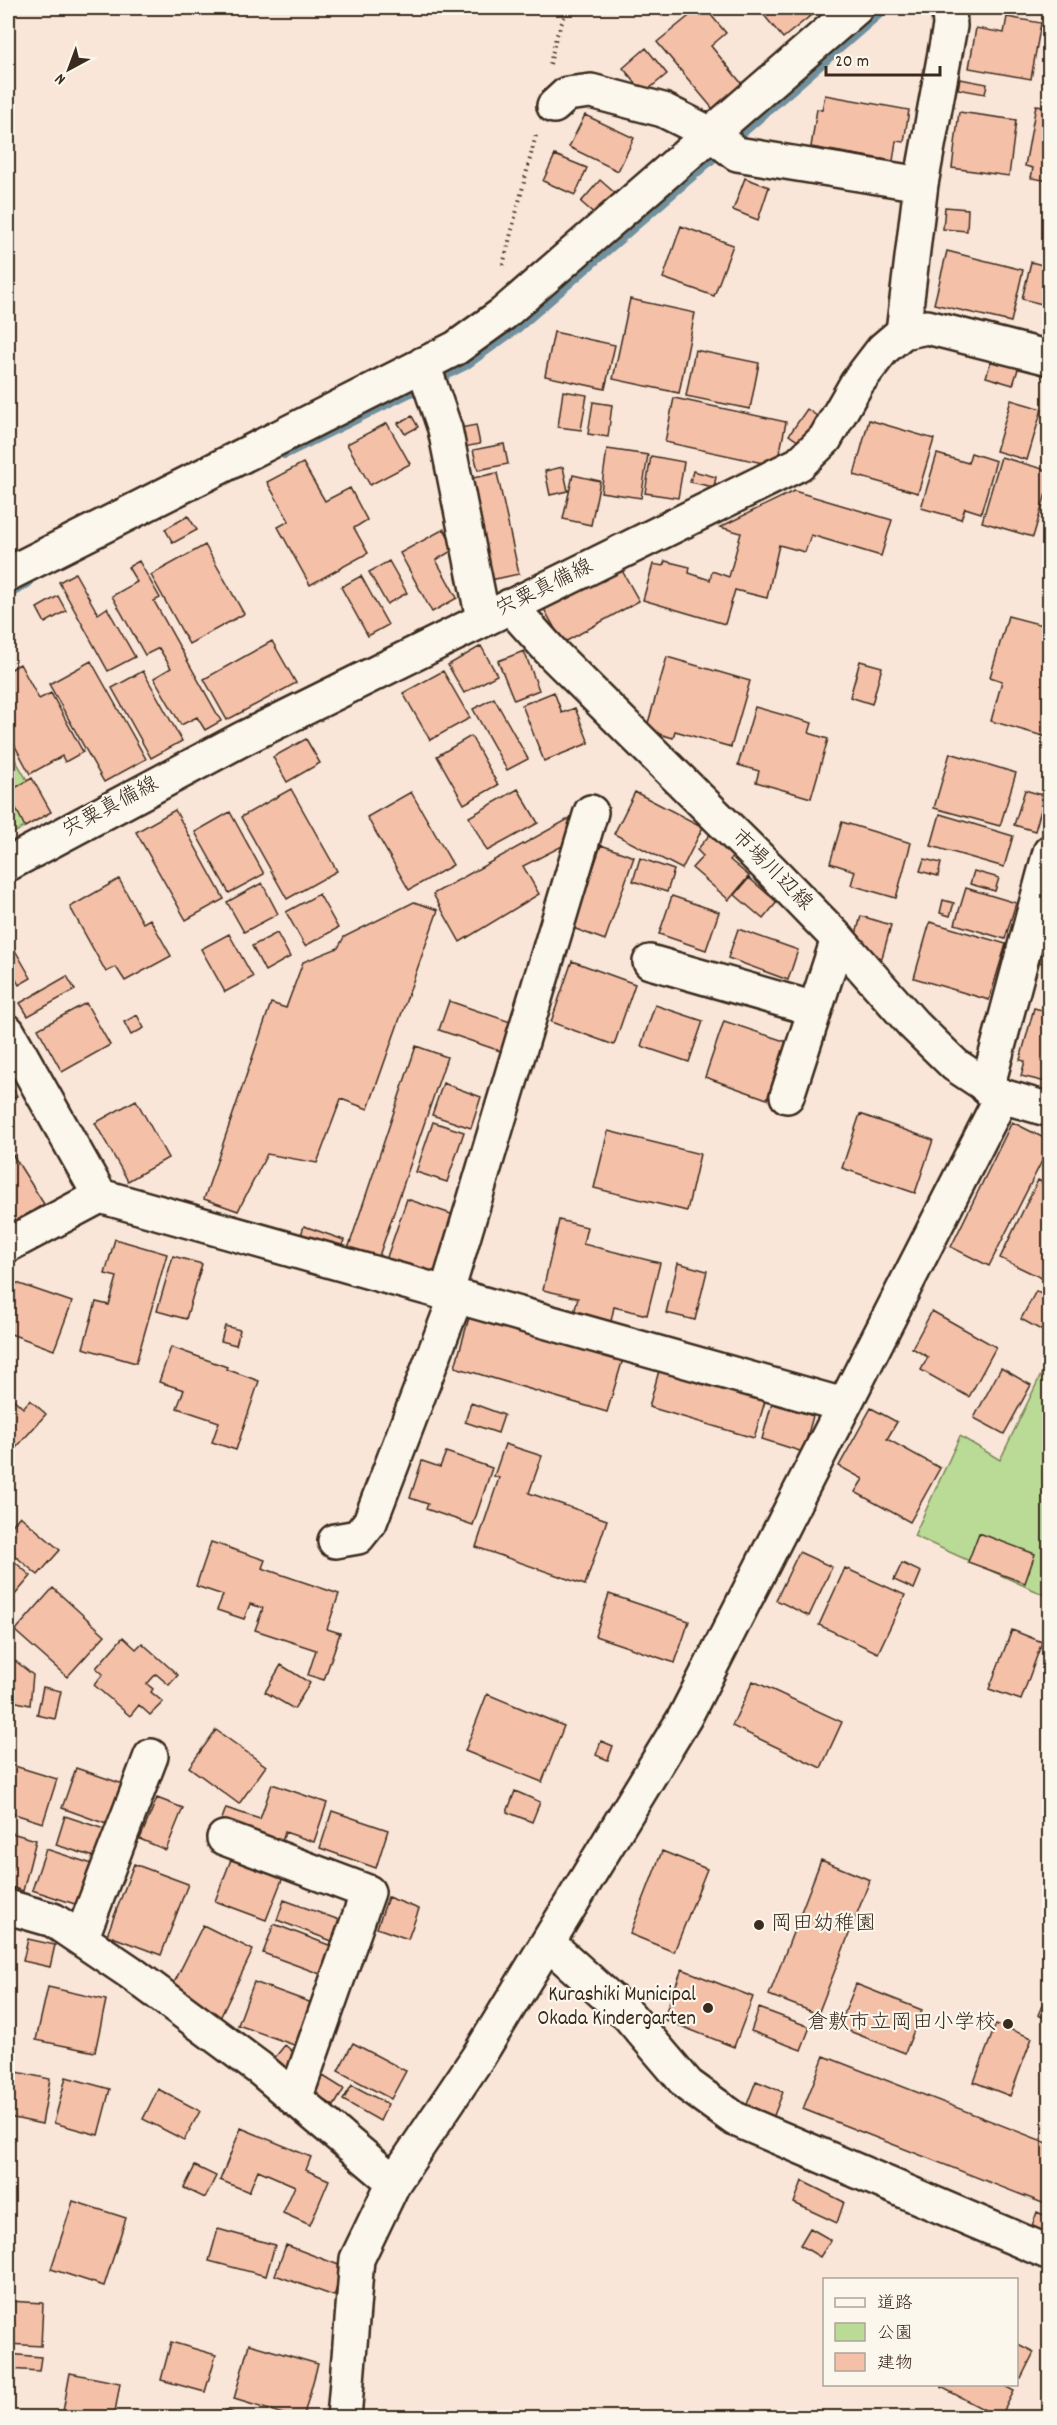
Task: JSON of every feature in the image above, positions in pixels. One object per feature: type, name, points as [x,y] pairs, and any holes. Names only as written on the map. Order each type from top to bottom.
[{"type":"street","points":[[8,574],[427,376],[465,342],[722,142],[856,8]]},
{"type":"street","points":[[950,8],[950,26],[921,184],[903,332],[927,327],[1050,358]]},
{"type":"street","points":[[554,106],[567,93],[591,91],[663,110],[722,142],[921,184]]},
{"type":"street","name":"宍粟真備線","points":[[8,864],[242,739],[799,464],[825,439],[857,383],[883,349],[903,332]]},
{"type":"street","points":[[427,376],[445,429],[496,612]]},
{"type":"street","name":"市場川辺線","points":[[496,612],[555,656],[838,939],[921,1032],[955,1065],[994,1092],[1050,1110]]},
{"type":"street","points":[[335,1541],[357,1537],[370,1522],[451,1296],[591,812]]},
{"type":"street","points":[[351,2416],[357,2259],[394,2182],[478,2057],[685,1717],[843,1405],[994,1092],[1050,852]]},
{"type":"street","points":[[787,1096],[838,939]]},
{"type":"street","points":[[650,962],[815,1009]]},
{"type":"street","points":[[8,1032],[100,1196]]},
{"type":"street","points":[[8,1245],[100,1196],[843,1405]]},
{"type":"street","points":[[81,1939],[151,1756]]},
{"type":"street","points":[[224,1838],[368,1892],[295,2099]]},
{"type":"street","points":[[8,1907],[53,1920],[139,1979],[259,2068],[394,2182]]},
{"type":"street","points":[[548,1943],[628,2016],[688,2085],[735,2120],[1050,2253]]},
{"type":"path","points":[[503,314],[495,298],[537,131],[554,106],[545,85],[556,38],[568,8]]},
{"type":"green space","points":[[8,747],[47,815],[8,836]]},
{"type":"green space","points":[[1049,1358],[1049,1597],[914,1536],[960,1436],[1000,1460]]},
{"type":"building","points":[[699,8],[705,8],[726,33],[711,46],[742,84],[713,109],[657,42]]},
{"type":"building","points":[[758,8],[820,8],[783,38]]},
{"type":"building","points":[[1007,17],[1041,23],[1031,79],[969,68],[976,28],[1004,33]]},
{"type":"building","points":[[646,48],[667,74],[644,93],[623,68]]},
{"type":"building","points":[[960,79],[987,84],[985,94],[958,89]]},
{"type":"building","points":[[825,95],[909,110],[904,142],[896,141],[893,161],[811,147],[817,109],[822,110]]},
{"type":"building","points":[[1036,105],[1050,107],[1050,181],[1031,178],[1033,168],[1025,166]]},
{"type":"building","points":[[959,112],[1016,120],[1009,176],[952,168]]},
{"type":"building","points":[[585,115],[634,138],[618,171],[569,147]]},
{"type":"building","points":[[555,155],[587,168],[575,195],[543,181]]},
{"type":"building","points":[[745,178],[769,187],[758,220],[733,210]]},
{"type":"building","points":[[600,180],[616,194],[597,216],[581,202]]},
{"type":"building","points":[[945,207],[968,209],[967,231],[943,229]]},
{"type":"building","points":[[681,226],[733,245],[714,296],[663,278]]},
{"type":"building","points":[[947,251],[1023,270],[1011,322],[934,304]]},
{"type":"building","points":[[1031,262],[1050,267],[1050,306],[1022,299]]},
{"type":"building","points":[[630,299],[695,313],[679,393],[613,379]]},
{"type":"building","points":[[554,332],[615,345],[605,389],[545,376]]},
{"type":"building","points":[[695,350],[759,363],[750,409],[686,396]]},
{"type":"building","points":[[992,358],[1019,366],[1013,385],[986,377]]},
{"type":"building","points":[[563,391],[587,395],[581,430],[558,427]]},
{"type":"building","points":[[674,398],[786,422],[777,466],[665,442]]},
{"type":"building","points":[[1011,400],[1042,409],[1027,460],[996,451]]},
{"type":"building","points":[[593,402],[612,405],[608,437],[588,434]]},
{"type":"building","points":[[807,409],[820,418],[802,444],[789,435]]},
{"type":"building","points":[[412,416],[418,427],[405,434],[398,423]]},
{"type":"building","points":[[869,420],[934,439],[918,493],[854,475]]},
{"type":"building","points":[[387,423],[410,464],[370,485],[347,444]]},
{"type":"building","points":[[476,425],[480,444],[464,447],[460,428]]},
{"type":"building","points":[[504,444],[508,464],[478,470],[473,450]]},
{"type":"building","points":[[607,449],[648,455],[641,498],[601,492]]},
{"type":"building","points":[[971,453],[996,461],[981,513],[965,508],[961,519],[921,508],[937,454],[968,463]]},
{"type":"building","points":[[651,456],[684,462],[678,498],[645,493]]},
{"type":"building","points":[[1001,457],[1050,471],[1050,480],[1033,537],[982,522]]},
{"type":"building","points":[[303,463],[325,501],[350,488],[367,520],[354,528],[368,553],[310,585],[278,527],[289,521],[267,482]]},
{"type":"building","points":[[563,467],[568,491],[550,495],[545,471]]},
{"type":"building","points":[[693,471],[716,477],[714,487],[690,482]]},
{"type":"building","points":[[497,473],[519,574],[490,580],[468,479]]},
{"type":"building","points":[[573,475],[600,481],[591,525],[563,519]]},
{"type":"building","points":[[794,491],[892,520],[881,556],[811,535],[805,552],[779,545],[767,598],[735,590],[725,624],[643,600],[653,564],[663,566],[665,561],[690,567],[689,573],[710,580],[712,571],[729,577],[741,533],[720,527]]},
{"type":"building","points":[[188,516],[197,530],[173,543],[165,529]]},
{"type":"building","points":[[444,529],[455,549],[436,560],[457,598],[432,612],[400,553]]},
{"type":"building","points":[[205,545],[244,614],[189,644],[151,575]]},
{"type":"building","points":[[139,561],[160,598],[154,601],[221,721],[205,730],[197,717],[181,725],[154,678],[171,668],[159,648],[145,655],[112,596],[137,582],[128,567]]},
{"type":"building","points":[[389,561],[407,593],[387,604],[369,572]]},
{"type":"building","points":[[620,567],[639,601],[563,643],[544,609]]},
{"type":"building","points":[[75,573],[98,614],[107,608],[135,657],[108,671],[59,582]]},
{"type":"building","points":[[361,576],[388,625],[368,636],[341,587]]},
{"type":"building","points":[[58,596],[66,611],[45,623],[37,608]]},
{"type":"building","points":[[1008,616],[1050,627],[1047,636],[1050,637],[1050,738],[991,721],[1002,681],[990,677]]},
{"type":"building","points":[[272,641],[296,683],[227,720],[204,679]]},
{"type":"building","points":[[481,646],[497,675],[464,693],[448,665]]},
{"type":"building","points":[[524,651],[539,690],[514,700],[498,661]]},
{"type":"building","points":[[667,657],[750,681],[731,747],[675,731],[673,738],[646,730]]},
{"type":"building","points":[[91,661],[146,759],[104,782],[49,684]]},
{"type":"building","points":[[860,661],[882,667],[872,704],[850,697]]},
{"type":"building","points":[[20,664],[39,699],[51,693],[83,752],[65,762],[62,756],[30,774],[8,733],[8,671]]},
{"type":"building","points":[[143,671],[182,741],[151,758],[112,688]]},
{"type":"building","points":[[443,671],[470,718],[430,740],[403,693]]},
{"type":"building","points":[[554,692],[562,713],[575,708],[589,743],[544,761],[522,705]]},
{"type":"building","points":[[494,698],[528,759],[507,770],[473,709]]},
{"type":"building","points":[[755,707],[812,723],[809,733],[828,739],[811,798],[756,782],[759,771],[738,765]]},
{"type":"building","points":[[471,736],[498,785],[464,804],[437,756]]},
{"type":"building","points":[[306,739],[320,763],[287,782],[273,757]]},
{"type":"building","points":[[950,753],[1016,773],[1000,826],[934,808]]},
{"type":"building","points":[[32,778],[51,812],[25,827],[8,792]]},
{"type":"building","points":[[291,789],[337,871],[287,899],[241,817]]},
{"type":"building","points":[[518,789],[538,823],[487,851],[469,817]]},
{"type":"building","points":[[1025,790],[1045,796],[1035,831],[1014,825]]},
{"type":"building","points":[[411,792],[453,865],[409,890],[367,817]]},
{"type":"building","points":[[635,792],[703,827],[682,869],[614,834]]},
{"type":"building","points":[[175,810],[224,899],[186,920],[136,832]]},
{"type":"building","points":[[230,812],[264,874],[229,893],[195,832]]},
{"type":"building","points":[[581,812],[580,837],[523,866],[539,894],[460,942],[433,894]]},
{"type":"building","points":[[940,814],[1013,836],[1004,867],[931,846]]},
{"type":"building","points":[[842,822],[911,843],[896,898],[851,885],[855,871],[830,863]]},
{"type":"building","points":[[711,833],[735,854],[730,860],[749,876],[729,900],[692,868],[703,856],[697,850]]},
{"type":"building","points":[[601,845],[634,857],[605,940],[573,928]]},
{"type":"building","points":[[640,858],[674,870],[667,892],[633,881]]},
{"type":"building","points":[[924,859],[941,863],[938,876],[920,871]]},
{"type":"building","points":[[974,871],[999,878],[995,891],[970,884]]},
{"type":"building","points":[[749,878],[777,902],[763,919],[735,895]]},
{"type":"building","points":[[119,879],[143,923],[150,919],[171,956],[125,981],[116,967],[106,972],[70,907]]},
{"type":"building","points":[[262,883],[278,914],[244,932],[227,902]]},
{"type":"building","points":[[966,888],[1016,903],[1005,939],[955,924]]},
{"type":"building","points":[[319,894],[338,928],[305,946],[286,912]]},
{"type":"building","points":[[672,896],[719,912],[706,950],[659,934]]},
{"type":"building","points":[[943,900],[954,903],[950,916],[940,913]]},
{"type":"building","points":[[414,902],[438,910],[368,1109],[341,1099],[317,1163],[267,1154],[238,1211],[204,1199],[271,1003],[286,1008],[303,962],[338,948],[344,937]]},
{"type":"building","points":[[861,916],[891,925],[882,958],[852,949]]},
{"type":"building","points":[[930,922],[1006,944],[989,1000],[914,978]]},
{"type":"building","points":[[1050,925],[1050,965],[1039,962]]},
{"type":"building","points":[[738,929],[798,950],[788,980],[728,958]]},
{"type":"building","points":[[277,933],[290,957],[265,971],[252,946]]},
{"type":"building","points":[[229,934],[253,977],[225,992],[201,949]]},
{"type":"building","points":[[12,945],[31,978],[19,985],[8,965],[8,948]]},
{"type":"building","points":[[572,961],[635,984],[614,1045],[551,1022]]},
{"type":"building","points":[[67,976],[75,990],[28,1016],[20,1003]]},
{"type":"building","points":[[449,1001],[519,1025],[509,1054],[439,1030]]},
{"type":"building","points":[[86,1003],[110,1045],[62,1072],[38,1029]]},
{"type":"building","points":[[655,1005],[703,1021],[689,1062],[641,1046]]},
{"type":"building","points":[[1034,1008],[1050,1012],[1050,1068],[1046,1082],[1021,1076],[1025,1061],[1020,1060]]},
{"type":"building","points":[[137,1015],[144,1028],[131,1035],[124,1022]]},
{"type":"building","points":[[724,1021],[787,1042],[767,1099],[705,1077]]},
{"type":"building","points":[[416,1046],[447,1057],[378,1259],[348,1249]]},
{"type":"building","points":[[8,1079],[17,1096],[8,1101]]},
{"type":"building","points":[[443,1083],[481,1097],[471,1128],[432,1115]]},
{"type":"building","points":[[136,1100],[168,1158],[128,1181],[95,1123]]},
{"type":"building","points":[[860,1114],[933,1140],[915,1193],[842,1168]]},
{"type":"building","points":[[433,1122],[464,1132],[447,1182],[416,1172]]},
{"type":"building","points":[[1012,1122],[1050,1141],[1050,1145],[989,1266],[951,1247]]},
{"type":"building","points":[[608,1131],[700,1154],[687,1211],[594,1188]]},
{"type":"building","points":[[13,1155],[44,1204],[8,1226],[8,1158]]},
{"type":"building","points":[[1038,1180],[1050,1186],[1050,1282],[1000,1258]]},
{"type":"building","points":[[407,1199],[457,1216],[436,1277],[386,1260]]},
{"type":"building","points":[[559,1220],[587,1227],[583,1244],[660,1263],[647,1315],[614,1307],[610,1326],[573,1317],[578,1298],[543,1290]]},
{"type":"building","points":[[304,1226],[344,1240],[340,1252],[300,1238]]},
{"type":"building","points":[[115,1239],[167,1254],[136,1363],[83,1348],[96,1302],[109,1305],[117,1277],[105,1274]]},
{"type":"building","points":[[173,1256],[202,1264],[186,1319],[157,1311]]},
{"type":"building","points":[[678,1263],[707,1271],[695,1320],[666,1313]]},
{"type":"building","points":[[8,1280],[72,1302],[54,1350],[8,1333]]},
{"type":"building","points":[[1036,1291],[1050,1299],[1050,1335],[1021,1319]]},
{"type":"building","points":[[932,1311],[996,1347],[969,1397],[921,1370],[928,1357],[912,1348]]},
{"type":"building","points":[[470,1314],[623,1359],[607,1412],[455,1367]]},
{"type":"building","points":[[225,1326],[240,1330],[236,1345],[221,1341]]},
{"type":"building","points":[[171,1347],[259,1381],[236,1450],[212,1442],[219,1422],[177,1408],[184,1390],[159,1382]]},
{"type":"building","points":[[660,1367],[766,1398],[754,1438],[649,1407]]},
{"type":"building","points":[[1001,1368],[1031,1385],[1004,1434],[974,1418]]},
{"type":"building","points":[[8,1394],[23,1408],[30,1400],[46,1414],[15,1449],[8,1442]]},
{"type":"building","points":[[471,1403],[504,1415],[498,1433],[465,1422]]},
{"type":"building","points":[[772,1403],[813,1416],[803,1452],[762,1439]]},
{"type":"building","points":[[871,1408],[897,1422],[887,1439],[940,1468],[910,1522],[855,1492],[863,1479],[839,1466]]},
{"type":"building","points":[[505,1444],[542,1456],[529,1493],[607,1520],[585,1585],[476,1547],[499,1478],[494,1476]]},
{"type":"building","points":[[446,1452],[492,1468],[473,1525],[426,1509],[428,1504],[410,1498],[422,1461],[440,1467]]},
{"type":"building","points":[[20,1516],[60,1550],[38,1575],[8,1550],[8,1530]]},
{"type":"building","points":[[979,1533],[1035,1554],[1025,1583],[968,1562]]},
{"type":"building","points":[[211,1542],[265,1560],[262,1568],[339,1594],[327,1629],[340,1633],[324,1680],[308,1675],[316,1650],[255,1630],[263,1608],[250,1604],[244,1619],[217,1610],[223,1595],[196,1586]]},
{"type":"building","points":[[799,1552],[832,1567],[809,1616],[776,1600]]},
{"type":"building","points":[[8,1556],[31,1576],[8,1603]]},
{"type":"building","points":[[902,1563],[921,1572],[914,1589],[894,1580]]},
{"type":"building","points":[[845,1568],[905,1595],[878,1653],[819,1625]]},
{"type":"building","points":[[53,1588],[105,1635],[67,1677],[15,1631]]},
{"type":"building","points":[[609,1594],[689,1621],[675,1663],[595,1636]]},
{"type":"building","points":[[1012,1630],[1042,1642],[1021,1700],[989,1689]]},
{"type":"building","points":[[123,1637],[136,1649],[142,1643],[178,1675],[169,1685],[156,1674],[147,1684],[153,1689],[151,1692],[163,1702],[150,1715],[139,1705],[130,1716],[94,1685],[103,1674],[96,1668]]},
{"type":"building","points":[[8,1655],[33,1675],[30,1705],[8,1700]]},
{"type":"building","points":[[281,1665],[310,1683],[294,1709],[265,1692]]},
{"type":"building","points":[[753,1681],[842,1722],[821,1768],[732,1726]]},
{"type":"building","points":[[43,1687],[61,1691],[55,1719],[37,1715]]},
{"type":"building","points":[[487,1694],[564,1726],[542,1782],[465,1751]]},
{"type":"building","points":[[216,1730],[266,1766],[239,1804],[189,1767]]},
{"type":"building","points":[[601,1741],[613,1746],[608,1760],[596,1755]]},
{"type":"building","points":[[8,1764],[57,1779],[43,1823],[8,1812]]},
{"type":"building","points":[[76,1768],[123,1784],[109,1825],[62,1808]]},
{"type":"building","points":[[272,1784],[327,1803],[314,1842],[285,1832],[280,1848],[219,1827],[226,1808],[260,1819]]},
{"type":"building","points":[[515,1791],[540,1802],[532,1822],[507,1812]]},
{"type":"building","points":[[157,1798],[183,1808],[166,1850],[140,1839]]},
{"type":"building","points":[[332,1811],[388,1830],[376,1868],[320,1848]]},
{"type":"building","points":[[65,1816],[107,1830],[98,1858],[56,1845]]},
{"type":"building","points":[[8,1832],[36,1840],[23,1891],[8,1886]]},
{"type":"building","points":[[46,1849],[92,1864],[78,1905],[32,1890]]},
{"type":"building","points":[[662,1851],[707,1869],[674,1952],[630,1934]]},
{"type":"building","points":[[232,1857],[283,1877],[266,1920],[215,1901]]},
{"type":"building","points":[[821,1860],[870,1880],[818,2014],[769,1995]]},
{"type":"building","points":[[134,1864],[188,1884],[161,1955],[107,1935]]},
{"type":"building","points":[[388,1897],[419,1909],[408,1939],[377,1928]]},
{"type":"building","points":[[284,1900],[345,1922],[337,1943],[277,1920]]},
{"type":"building","points":[[274,1924],[334,1947],[323,1975],[263,1953]]},
{"type":"building","points":[[203,1925],[253,1950],[220,2018],[169,1993]]},
{"type":"building","points":[[28,1939],[55,1945],[50,1967],[23,1961]]},
{"type":"building","name":"Kurashiki Municipal Okada Kindergarten","points":[[682,1969],[753,1997],[734,2047],[663,2019]]},
{"type":"building","points":[[254,1982],[312,2003],[297,2046],[238,2025]]},
{"type":"building","points":[[856,1984],[922,2010],[905,2053],[839,2027]]},
{"type":"building","points":[[1050,1986],[1050,2020],[1038,2015]]},
{"type":"building","points":[[48,1987],[106,2000],[95,2052],[36,2040]]},
{"type":"building","points":[[759,2008],[810,2027],[801,2050],[751,2031]]},
{"type":"building","points":[[996,2024],[1032,2038],[1010,2096],[974,2082]]},
{"type":"building","points":[[353,2043],[406,2071],[391,2099],[338,2071]]},
{"type":"building","points":[[285,2045],[301,2059],[289,2073],[273,2060]]},
{"type":"building","points":[[824,2056],[1050,2144],[1050,2206],[803,2109]]},
{"type":"building","points":[[8,2069],[15,2071],[8,2105]]},
{"type":"building","points":[[17,2072],[50,2079],[42,2124],[9,2117]]},
{"type":"building","points":[[323,2076],[344,2089],[334,2106],[313,2093]]},
{"type":"building","points":[[66,2077],[110,2089],[98,2135],[54,2123]]},
{"type":"building","points":[[756,2081],[783,2092],[773,2118],[746,2107]]},
{"type":"building","points":[[352,2085],[388,2104],[380,2121],[343,2100]]},
{"type":"building","points":[[158,2089],[200,2111],[184,2140],[143,2119]]},
{"type":"building","points":[[241,2128],[311,2157],[306,2170],[329,2180],[310,2225],[283,2213],[295,2186],[258,2170],[249,2192],[220,2180]]},
{"type":"building","points":[[195,2166],[216,2176],[205,2198],[184,2188]]},
{"type":"building","points":[[802,2181],[844,2202],[837,2223],[794,2203]]},
{"type":"building","points":[[73,2201],[126,2218],[104,2286],[51,2269]]},
{"type":"building","points":[[1037,2212],[1050,2218],[1050,2237],[1030,2232]]},
{"type":"building","points":[[810,2228],[831,2240],[820,2257],[800,2245]]},
{"type":"building","points":[[218,2229],[275,2245],[266,2276],[209,2261]]},
{"type":"building","points":[[286,2245],[344,2267],[334,2296],[275,2275]]},
{"type":"building","points":[[8,2301],[43,2303],[41,2346],[8,2344]]},
{"type":"building","points":[[171,2342],[216,2355],[205,2392],[161,2380]]},
{"type":"building","points":[[249,2344],[318,2364],[303,2418],[296,2418],[234,2399]]},
{"type":"building","points":[[1018,2344],[1034,2352],[1021,2378],[1018,2376]]},
{"type":"building","points":[[8,2354],[41,2357],[39,2371],[8,2369]]},
{"type":"building","points":[[70,2373],[120,2383],[114,2418],[62,2417]]},
{"type":"building","points":[[1005,2386],[1014,2391],[1000,2418],[941,2387]]},
{"type":"building","points":[[226,2410],[246,2418],[224,2418]]},
{"type":"waterway","points":[[284,453],[465,364],[517,327],[884,8]]},
{"type":"waterway","points":[[8,593],[27,582]]},
{"type":"place","name":"岡田幼稚園","points":[[759,1925]]},
{"type":"place","name":"Kurashiki Municipal Okada Kindergarten","points":[[708,2008]]},
{"type":"place","name":"倉敷市立岡田小学校","points":[[1008,2024]]}]
